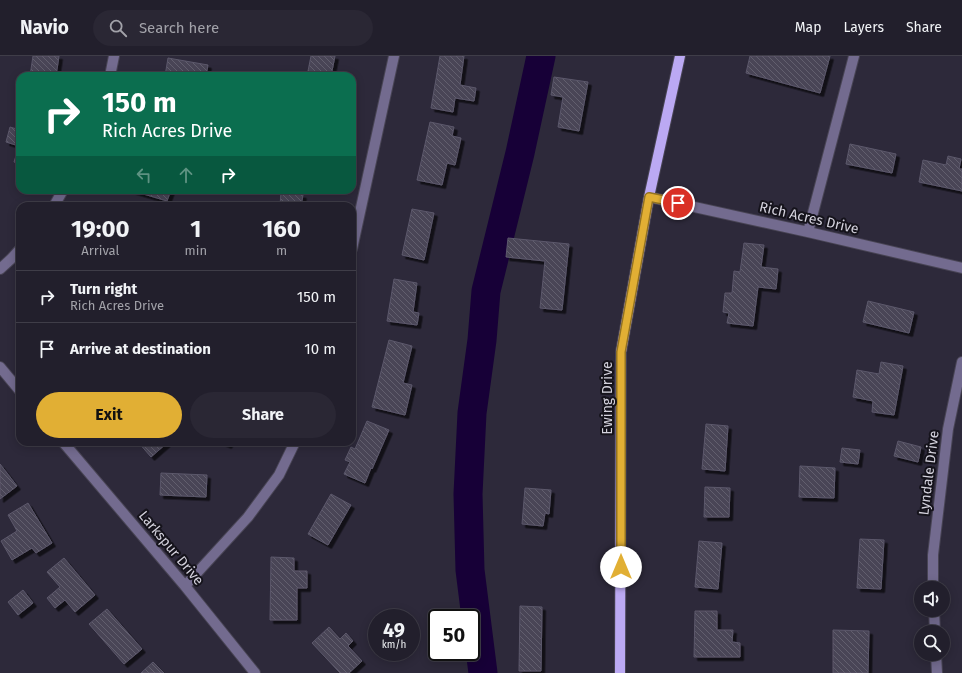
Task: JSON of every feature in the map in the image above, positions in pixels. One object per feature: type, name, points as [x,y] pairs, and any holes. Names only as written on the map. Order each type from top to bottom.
[{"type":"main road","name":"Ewing Drive","points":[[620,673],[621,352],[649,197],[680,56]]},
{"type":"street","points":[[111,72],[114,56]]},
{"type":"street","points":[[356,231],[394,56]]},
{"type":"street","points":[[808,232],[854,56]]},
{"type":"street","name":"Rich Acres Drive","points":[[649,197],[962,268]]},
{"type":"street","points":[[0,270],[16,254]]},
{"type":"street","name":"Lyndale Drive","points":[[933,581],[933,555],[948,429],[962,362]]},
{"type":"street","points":[[0,367],[16,386]]},
{"type":"street","name":"Larkspur Drive","points":[[66,446],[185,586],[255,673]]},
{"type":"street","points":[[185,586],[248,517],[279,475],[293,446]]},
{"type":"street","points":[[936,661],[937,673]]},
{"type":"building","points":[[33,56],[59,56],[57,72],[31,72]]},
{"type":"building","points":[[311,56],[335,56],[332,72],[308,72]]},
{"type":"building","points":[[440,56],[464,56],[460,85],[476,88],[474,101],[455,98],[453,112],[431,108]]},
{"type":"building","points":[[750,56],[830,56],[820,93],[746,73]]},
{"type":"building","points":[[168,58],[208,65],[207,72],[166,72]]},
{"type":"building","points":[[554,77],[588,82],[579,131],[558,127],[563,97],[551,95]]},
{"type":"building","points":[[430,122],[454,127],[452,136],[461,138],[455,165],[447,163],[442,185],[417,180]]},
{"type":"building","points":[[10,127],[16,129],[16,145],[6,142]]},
{"type":"building","points":[[850,144],[896,154],[892,173],[846,164]]},
{"type":"building","points":[[948,156],[961,159],[959,169],[962,169],[962,191],[919,182],[923,160],[946,165]]},
{"type":"building","points":[[143,194],[170,194],[167,201]]},
{"type":"building","points":[[281,194],[303,195],[302,202],[280,202]]},
{"type":"building","points":[[412,209],[434,213],[424,260],[402,255]]},
{"type":"building","points":[[508,238],[569,244],[562,310],[540,308],[545,261],[506,257]]},
{"type":"building","points":[[744,243],[764,245],[761,267],[778,269],[776,289],[758,287],[753,326],[727,323],[729,313],[723,312],[725,293],[732,293],[734,271],[740,272]]},
{"type":"building","points":[[394,279],[417,283],[413,312],[419,313],[417,325],[387,321]]},
{"type":"building","points":[[868,301],[914,312],[909,333],[863,322]]},
{"type":"building","points":[[389,340],[412,346],[403,383],[412,385],[405,415],[372,407]]},
{"type":"building","points":[[881,362],[903,366],[894,415],[872,412],[873,401],[853,397],[857,370],[879,374]]},
{"type":"building","points":[[367,421],[389,430],[365,483],[344,474],[350,462],[345,460],[351,447],[355,449]]},
{"type":"building","points":[[706,424],[728,426],[725,471],[702,469]]},
{"type":"building","points":[[898,441],[921,447],[918,462],[894,456]]},
{"type":"building","points":[[141,446],[164,446],[151,457]]},
{"type":"building","points":[[842,448],[860,450],[858,464],[840,462]]},
{"type":"building","points":[[0,464],[17,486],[0,499]]},
{"type":"building","points":[[800,466],[835,468],[834,498],[799,497]]},
{"type":"building","points":[[161,473],[207,475],[206,497],[160,495]]},
{"type":"building","points":[[705,487],[730,488],[729,517],[704,517]]},
{"type":"building","points":[[525,488],[551,490],[549,514],[545,513],[543,526],[522,524]]},
{"type":"building","points":[[331,494],[351,505],[328,545],[308,534]]},
{"type":"building","points":[[28,503],[52,543],[36,553],[32,548],[12,560],[1,541],[17,531],[8,515]]},
{"type":"building","points":[[860,539],[884,540],[881,589],[857,588]]},
{"type":"building","points":[[699,541],[722,543],[718,589],[695,587]]},
{"type":"building","points":[[271,557],[294,558],[294,571],[307,571],[307,588],[297,588],[297,620],[270,620]]},
{"type":"building","points":[[64,558],[95,595],[75,612],[65,600],[55,608],[47,598],[60,587],[47,572]]},
{"type":"building","points":[[23,590],[33,603],[18,615],[8,602]]},
{"type":"building","points":[[520,606],[542,607],[541,671],[519,671]]},
{"type":"building","points":[[107,609],[142,649],[124,664],[89,624]]},
{"type":"building","points":[[695,611],[717,611],[717,630],[733,630],[732,642],[740,643],[740,657],[694,657]]},
{"type":"building","points":[[329,627],[340,639],[346,633],[353,641],[348,646],[362,661],[349,673],[340,673],[312,643]]},
{"type":"building","points":[[833,630],[869,631],[868,673],[833,673]]},
{"type":"building","points":[[153,662],[164,673],[141,673]]},
{"type":"waterway","points":[[483,673],[470,570],[468,494],[472,413],[482,340],[486,291],[520,153],[541,56]]},
{"type":"route","points":[[621,567],[621,352],[649,197],[678,203]]}]
